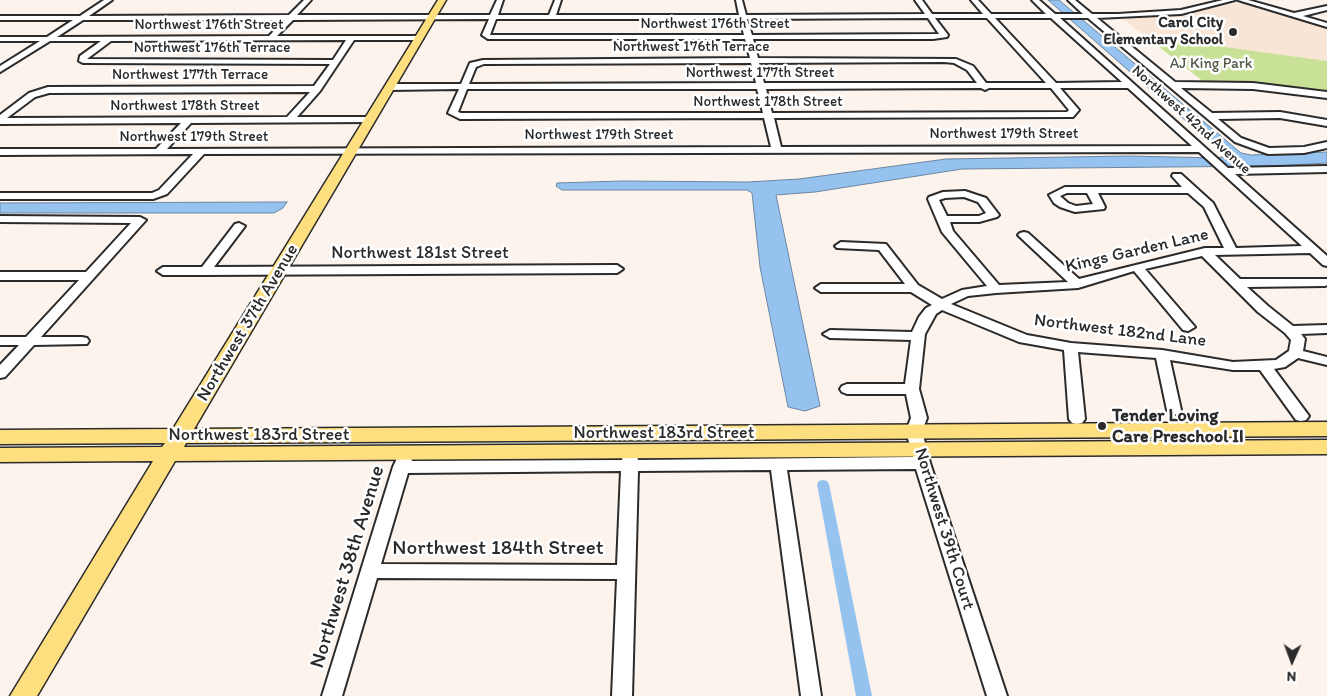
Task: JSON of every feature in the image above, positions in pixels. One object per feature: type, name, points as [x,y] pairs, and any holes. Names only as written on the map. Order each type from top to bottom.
[{"type":"main road","name":"Northwest 37th Avenue","points":[[23,696],[442,0]]},
{"type":"main road","name":"Northwest 183rd Street","points":[[175,444],[404,460],[630,458],[918,448],[1327,429]]},
{"type":"main road","name":"Northwest 183rd Street","points":[[1,440],[175,444],[673,433],[918,448],[1327,447]]},
{"type":"main road","points":[[630,458],[650,440],[673,433]]},
{"type":"street","points":[[0,70],[109,0]]},
{"type":"street","points":[[272,38],[308,0]]},
{"type":"street","points":[[493,17],[500,0]]},
{"type":"street","points":[[552,17],[558,0]]},
{"type":"street","points":[[739,0],[777,150]]},
{"type":"street","points":[[918,0],[931,16]]},
{"type":"street","points":[[974,0],[1054,86]]},
{"type":"street","name":"Northwest 42nd Avenue","points":[[1035,0],[1202,152],[1327,262]]},
{"type":"street","points":[[1072,0],[1087,16],[1238,140],[1268,151],[1304,150],[1327,145]]},
{"type":"street","points":[[0,18],[1087,16],[1181,12],[1232,0]]},
{"type":"street","points":[[1241,0],[1327,25]]},
{"type":"street","points":[[1293,15],[1327,8]]},
{"type":"street","name":"Northwest 176th Street","points":[[493,17],[486,35],[488,37],[942,36],[944,34],[931,16]]},
{"type":"street","name":"Northwest 176th Terrace","points":[[110,38],[83,58],[83,61],[335,62]]},
{"type":"street","points":[[291,119],[317,89],[352,38]]},
{"type":"street","name":"Northwest 176th Street","points":[[0,39],[419,38]]},
{"type":"street","name":"Northwest 176th Terrace","points":[[464,87],[473,65],[483,62],[899,60],[956,61],[970,68],[984,87]]},
{"type":"street","points":[[0,63],[11,63]]},
{"type":"street","name":"Northwest 177th Street","points":[[389,88],[1130,85]]},
{"type":"street","points":[[1172,85],[1253,86],[1327,95]]},
{"type":"street","name":"Northwest 178th Street","points":[[464,87],[453,113],[460,116],[1070,115],[1074,110],[1054,86]]},
{"type":"street","name":"Northwest 177th Terrace","points":[[0,120],[32,95],[48,90],[317,89]]},
{"type":"street","points":[[1210,116],[1280,116],[1327,123]]},
{"type":"street","name":"Northwest 178th Street","points":[[0,120],[370,120]]},
{"type":"street","points":[[158,152],[189,120]]},
{"type":"street","name":"Northwest 179th Street","points":[[0,152],[777,150],[1202,152]]},
{"type":"street","points":[[0,196],[152,196],[163,192],[201,152]]},
{"type":"street","points":[[1222,169],[1322,170],[1327,178]]},
{"type":"street","points":[[1177,176],[1209,205],[1231,250]]},
{"type":"street","points":[[1091,190],[1192,190]]},
{"type":"street","points":[[943,219],[979,219],[993,216],[982,200],[965,194],[943,195],[932,199],[948,232],[996,290]]},
{"type":"street","points":[[0,219],[140,220],[0,374]]},
{"type":"street","points":[[205,271],[239,226]]},
{"type":"street","points":[[1024,235],[1078,284]]},
{"type":"street","points":[[842,246],[882,246],[914,288],[942,304]]},
{"type":"street","name":"Kings Garden Lane","points":[[942,304],[966,293],[1078,284],[1137,267],[1205,252],[1312,249]]},
{"type":"street","points":[[1205,252],[1263,309],[1290,330],[1298,339],[1296,353],[1327,361]]},
{"type":"street","points":[[1137,267],[1188,327]]},
{"type":"street","name":"Northwest 181st Street","points":[[163,271],[617,269]]},
{"type":"street","points":[[0,276],[89,276]]},
{"type":"street","points":[[1235,283],[1325,282]]},
{"type":"street","points":[[821,288],[914,288]]},
{"type":"street","name":"Northwest 39th Court","points":[[942,304],[931,311],[924,320],[919,336],[912,389],[919,418],[918,448],[997,696]]},
{"type":"street","name":"Northwest 182nd Lane","points":[[942,304],[1024,338],[1071,348],[1162,354],[1233,366],[1280,364],[1296,353]]},
{"type":"street","points":[[1290,330],[1327,329]]},
{"type":"street","points":[[830,334],[919,336]]},
{"type":"street","points":[[0,342],[82,341]]},
{"type":"street","points":[[1071,348],[1077,419]]},
{"type":"street","points":[[1162,354],[1174,410]]},
{"type":"street","points":[[1264,366],[1301,416]]},
{"type":"street","points":[[847,389],[912,389]]},
{"type":"street","points":[[622,696],[630,458],[778,464],[918,448]]},
{"type":"street","name":"Northwest 38th Avenue","points":[[332,696],[404,460]]},
{"type":"street","points":[[778,464],[811,696]]},
{"type":"street","name":"Northwest 184th Street","points":[[370,571],[626,572]]},
{"type":"shaded area","name":"Carol City Elementary School","points":[[1244,3],[1327,27],[1327,61],[1145,36],[1122,18],[1164,17]]},
{"type":"green space","name":"AJ King Park","points":[[1145,36],[1327,61],[1327,93],[1247,83],[1204,82]]},
{"type":"water","points":[[1048,0],[1059,0],[1241,153],[1251,155],[1327,152],[1327,163],[1275,166],[962,169],[815,192],[776,195],[820,406],[805,411],[788,407],[760,267],[752,193],[747,190],[562,190],[556,186],[557,183],[622,181],[748,182],[799,179],[946,159],[1129,156],[1218,158],[1226,156]]},
{"type":"water","points":[[287,202],[283,208],[274,213],[0,213],[0,203]]},
{"type":"waterway","points":[[823,484],[864,696]]},
{"type":"place","name":"Carol City Elementary School","points":[[1233,32]]},
{"type":"place","name":"Tender Loving Care Preschool II","points":[[1102,426]]}]
